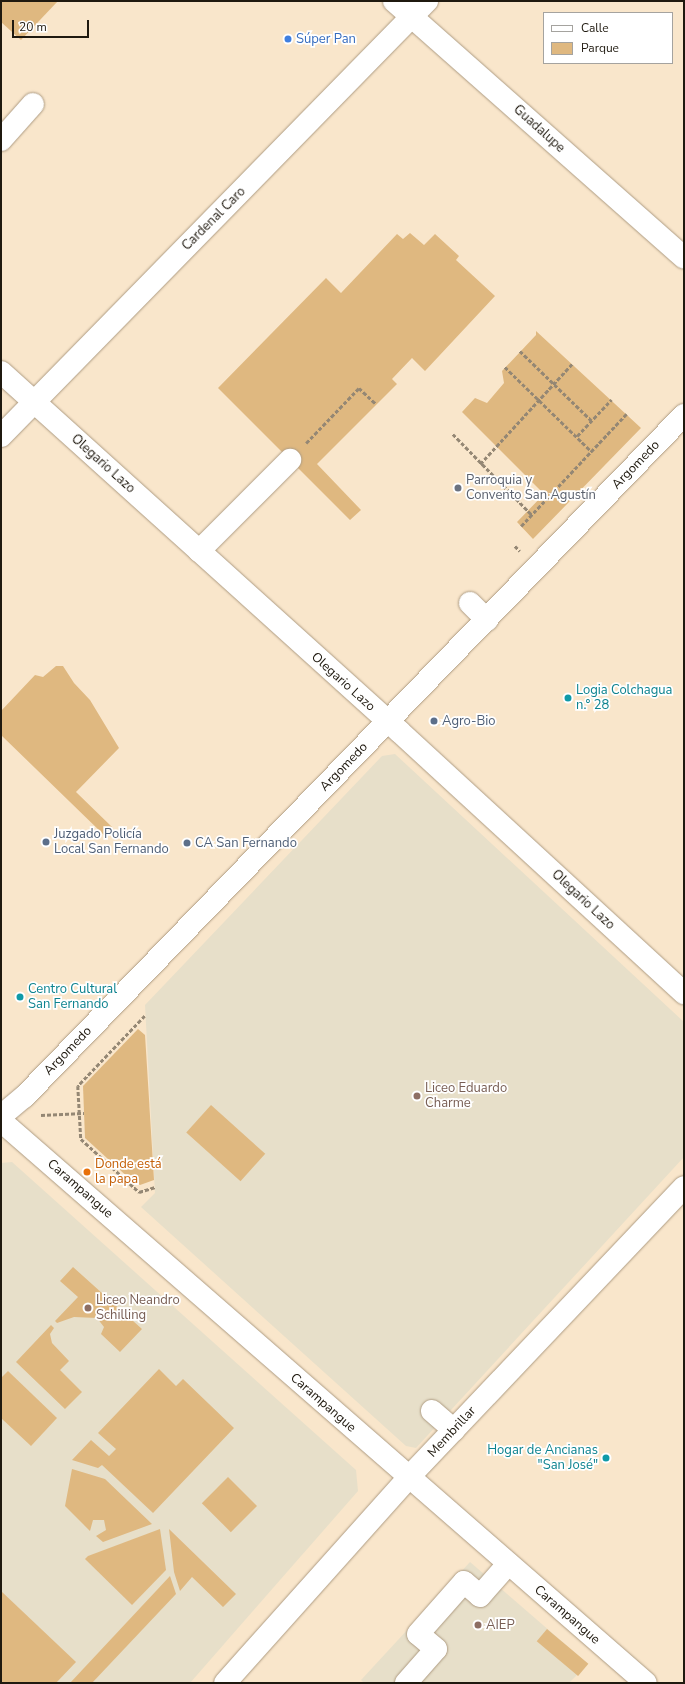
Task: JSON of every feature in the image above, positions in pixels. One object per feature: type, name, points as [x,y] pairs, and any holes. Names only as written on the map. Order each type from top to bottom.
[{"type":"street","name":"Guadalupe","points":[[394,1],[684,258]]},
{"type":"street","name":"Cardenal Caro","points":[[1,436],[427,1]]},
{"type":"street","points":[[1,140],[33,104]]},
{"type":"street","name":"Olegario Lazo","points":[[1,372],[388,722],[684,993]]},
{"type":"street","name":"Argomedo","points":[[1,1116],[24,1097],[684,415]]},
{"type":"street","points":[[199,551],[290,460]]},
{"type":"street","points":[[470,603],[487,620]]},
{"type":"street","name":"Carampangue","points":[[1,1121],[408,1478],[646,1683]]},
{"type":"street","name":"Membrillar","points":[[225,1683],[408,1478],[684,1187]]},
{"type":"street","points":[[432,1411],[454,1430]]},
{"type":"street","points":[[406,1683],[436,1650],[418,1634],[464,1582],[480,1596],[508,1564]]},
{"type":"path","points":[[520,351],[592,421]]},
{"type":"path","points":[[481,464],[572,364]]},
{"type":"path","points":[[505,367],[591,451]]},
{"type":"path","points":[[290,460],[359,388],[376,404]]},
{"type":"path","points":[[577,436],[611,400]]},
{"type":"path","points":[[521,526],[626,414]]},
{"type":"path","points":[[453,434],[532,515]]},
{"type":"path","points":[[145,1016],[78,1086],[81,1139],[139,1192],[155,1187]]},
{"type":"path","points":[[33,1116],[84,1113]]},
{"type":"shaded area","name":"Liceo Eduardo Charme","points":[[395,754],[684,1022],[684,1157],[416,1448],[406,1446],[141,1207],[155,1193],[145,1005],[382,756]]},
{"type":"shaded area","name":"Liceo Neandro Schilling","points":[[12,1162],[356,1470],[358,1491],[190,1683],[1,1683],[1,1163]]},
{"type":"shaded area","name":"AIEP","points":[[470,1562],[588,1664],[569,1683],[364,1683],[361,1680]]},
{"type":"green space","points":[[1,1],[58,1],[21,40],[1,22]]},
{"type":"green space","points":[[410,233],[424,245],[435,234],[459,256],[456,260],[495,296],[425,371],[412,358],[392,379],[397,384],[317,464],[361,510],[350,520],[218,388],[326,278],[341,293],[397,234],[403,239]]},
{"type":"green space","points":[[536,331],[641,428],[533,539],[517,522],[544,494],[462,412],[475,398],[487,403],[504,383],[502,371],[536,335]]},
{"type":"green space","points":[[56,666],[63,666],[74,683],[90,700],[119,748],[76,792],[112,827],[104,835],[1,735],[1,711],[35,675],[43,677]]},
{"type":"green space","points":[[138,1029],[145,1035],[154,1180],[140,1185],[131,1180],[85,1138],[83,1086]]},
{"type":"green space","points":[[211,1105],[265,1154],[240,1181],[186,1132]]},
{"type":"green space","points":[[73,1267],[142,1329],[120,1352],[101,1334],[104,1327],[97,1318],[74,1317],[57,1323],[55,1321],[78,1297],[60,1281]]},
{"type":"green space","points":[[51,1325],[54,1328],[50,1334],[52,1343],[69,1361],[60,1370],[82,1392],[65,1409],[16,1362]]},
{"type":"green space","points":[[159,1369],[176,1386],[183,1379],[234,1428],[153,1513],[102,1465],[98,1468],[72,1460],[91,1440],[109,1456],[116,1449],[98,1433]]},
{"type":"green space","points":[[8,1371],[57,1418],[31,1446],[1,1418],[1,1378]]},
{"type":"green space","points":[[72,1469],[105,1479],[152,1524],[103,1542],[96,1536],[106,1530],[104,1520],[93,1520],[90,1531],[65,1506]]},
{"type":"green space","points":[[228,1477],[257,1506],[231,1532],[202,1503]]},
{"type":"green space","points":[[160,1529],[166,1570],[132,1605],[85,1559],[88,1556]]},
{"type":"green space","points":[[169,1529],[236,1594],[223,1607],[192,1577],[180,1591],[174,1572]]},
{"type":"green space","points":[[170,1576],[176,1594],[92,1683],[70,1683]]},
{"type":"green space","points":[[1,1591],[76,1662],[56,1683],[1,1683]]},
{"type":"green space","points":[[547,1629],[588,1664],[578,1676],[537,1641]]},
{"type":"place","name":"Súper Pan","points":[[288,39]]},
{"type":"place","name":"Parroquia y Convento San Agustín","points":[[458,488]]},
{"type":"place","name":"Logia Colchagua n.° 28","points":[[568,698]]},
{"type":"place","name":"Agro-Bio","points":[[434,721]]},
{"type":"place","name":"Juzgado Policía Local San Fernando","points":[[46,842]]},
{"type":"place","name":"CA San Fernando","points":[[187,843]]},
{"type":"place","name":"Centro Cultural San Fernando","points":[[20,997]]},
{"type":"place","name":"Liceo Eduardo Charme","points":[[417,1096]]},
{"type":"place","name":"Donde está la papa","points":[[87,1172]]},
{"type":"place","name":"Liceo Neandro Schilling","points":[[88,1308]]},
{"type":"place","name":"Hogar de Ancianas \"San José\"","points":[[606,1458]]},
{"type":"place","name":"AIEP","points":[[478,1625]]}]
